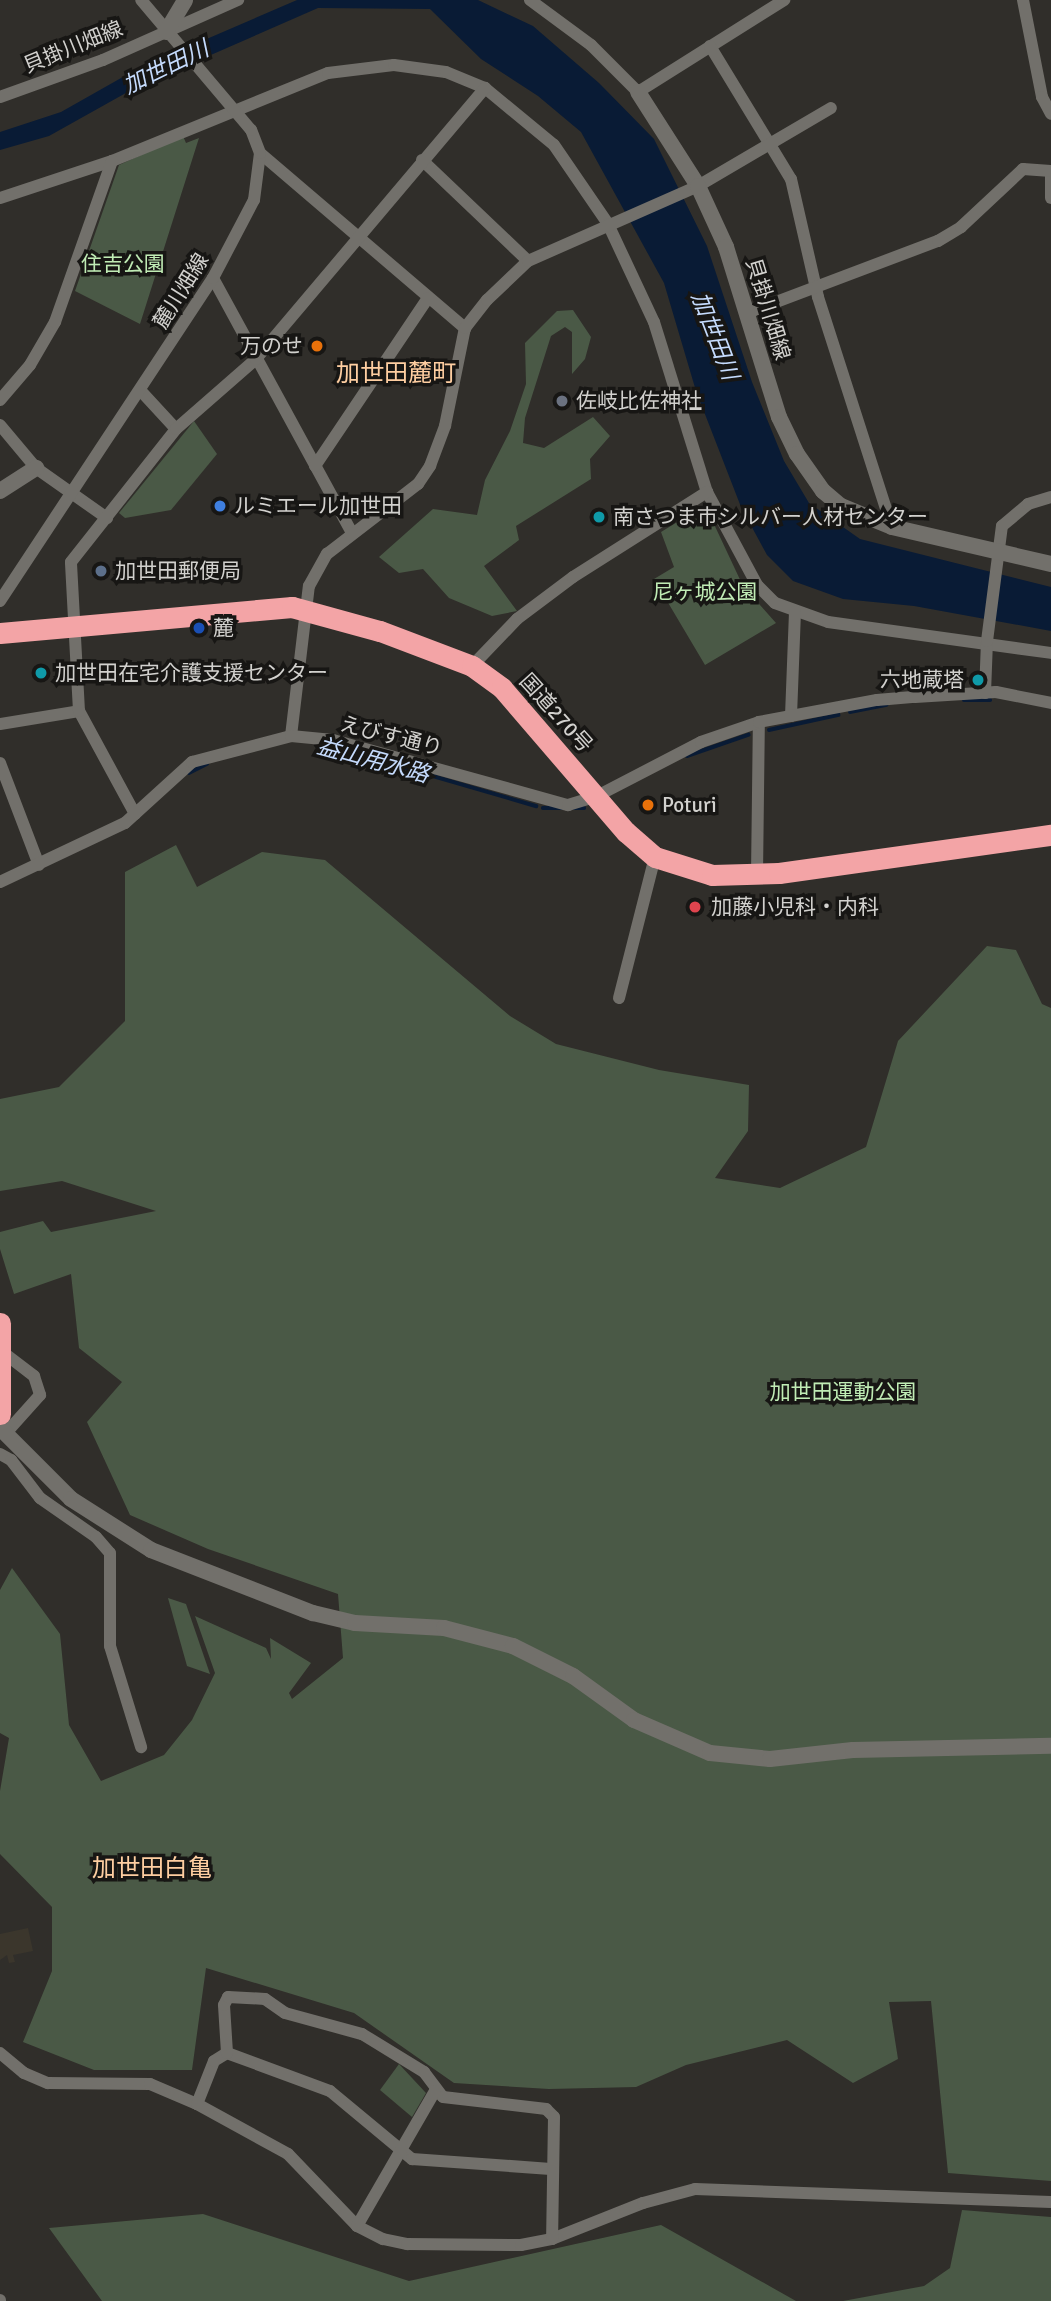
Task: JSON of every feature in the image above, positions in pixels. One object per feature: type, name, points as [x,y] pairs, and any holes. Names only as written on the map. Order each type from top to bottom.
[{"type":"highway","name":"国道270号","points":[[0,634],[250,608],[304,608],[472,666],[522,708],[626,832],[656,857],[712,875],[757,875],[1051,835]]},
{"type":"highway","points":[[0,1323],[2,1426]]},
{"type":"street","points":[[141,0],[168,35],[234,104],[260,153],[465,328]]},
{"type":"street","points":[[168,35],[185,0]]},
{"type":"street","name":"貝掛川畑線","points":[[0,97],[168,35],[238,0]]},
{"type":"street","name":"貝掛川畑線","points":[[530,0],[591,45],[638,92],[695,188],[726,247],[779,417],[809,473],[841,506],[892,527],[1051,564]]},
{"type":"street","points":[[638,92],[784,0]]},
{"type":"street","points":[[1023,0],[1042,96],[1051,114]]},
{"type":"street","points":[[710,46],[771,144],[800,205],[818,286],[818,297],[892,527]]},
{"type":"street","points":[[0,198],[112,161],[234,104],[328,73],[376,65],[446,72],[485,88],[554,145],[612,222],[654,322],[707,492],[757,585],[775,603],[828,622],[987,638],[1051,653]]},
{"type":"street","points":[[135,814],[79,711],[71,562],[176,429],[256,359],[356,237],[485,88]]},
{"type":"street","points":[[291,736],[304,608],[316,569],[352,533],[418,484],[430,466],[445,426],[465,328],[528,261],[695,188],[831,108]]},
{"type":"street","name":"麓川畑線","points":[[0,601],[213,278],[254,200],[260,153]]},
{"type":"street","points":[[422,160],[528,261]]},
{"type":"street","points":[[0,400],[30,365],[55,321],[112,161]]},
{"type":"street","points":[[747,313],[938,241],[961,228],[1023,169],[1051,173],[1051,198]]},
{"type":"street","points":[[213,278],[352,533]]},
{"type":"street","points":[[315,466],[428,298]]},
{"type":"street","points":[[140,390],[176,429]]},
{"type":"street","points":[[0,425],[36,468],[107,518]]},
{"type":"street","points":[[0,491],[36,468]]},
{"type":"street","points":[[472,666],[517,619],[573,577],[707,492]]},
{"type":"street","points":[[985,693],[987,638],[1002,554],[1002,526],[1013,515],[1051,497]]},
{"type":"street","points":[[790,716],[796,612]]},
{"type":"street","name":"えびす通り","points":[[0,882],[116,828],[192,762],[291,736],[333,740],[568,805],[597,796],[701,742],[759,722],[877,700],[985,693],[1051,703]]},
{"type":"street","points":[[0,724],[79,711]]},
{"type":"street","points":[[757,875],[759,722]]},
{"type":"street","points":[[0,763],[39,866]]},
{"type":"street","points":[[619,998],[656,857]]},
{"type":"street","points":[[0,1350],[34,1376],[40,1395],[2,1426],[71,1499],[150,1550],[313,1613],[355,1623],[444,1628],[513,1646],[545,1659],[656,1732],[710,1753],[770,1759],[853,1750],[1051,1746]]},
{"type":"street","points":[[0,1454],[11,1460],[40,1498],[96,1537],[110,1553],[110,1646],[141,1747]]},
{"type":"street","points":[[227,2053],[224,2005],[228,1997],[265,1999],[285,2013],[362,2034],[424,2072],[435,2091],[443,2097],[546,2109],[554,2117],[551,2169],[552,2239]]},
{"type":"street","points":[[0,2053],[24,2073],[48,2083],[150,2084],[197,2104],[288,2154],[357,2226],[383,2239],[408,2244],[486,2247],[552,2239],[643,2203],[695,2189],[1051,2202]]},
{"type":"street","points":[[197,2104],[214,2061],[227,2053]]},
{"type":"street","points":[[227,2053],[330,2091],[412,2159],[551,2169]]},
{"type":"street","points":[[357,2226],[402,2153],[435,2091]]},
{"type":"shaded area","points":[[28,1928],[33,1951],[13,1955],[15,1962],[9,1963],[7,1955],[0,1960],[0,1934]]},
{"type":"green space","name":"住吉公園","points":[[183,136],[186,143],[199,138],[140,324],[75,291],[119,165]]},
{"type":"green space","points":[[573,310],[591,337],[585,359],[572,374],[572,332],[565,327],[551,336],[525,418],[523,443],[544,448],[593,417],[610,436],[590,459],[591,479],[516,526],[519,540],[484,566],[517,611],[492,616],[449,598],[423,569],[399,573],[379,557],[433,509],[477,515],[485,480],[510,431],[526,384],[525,343],[557,311]]},
{"type":"green space","points":[[194,421],[217,454],[171,510],[125,518],[119,513]]},
{"type":"green space","name":"尼ヶ城公園","points":[[705,505],[743,586],[776,623],[705,665],[654,579],[674,567],[661,532]]},
{"type":"green space","name":"加世田運動公園","points":[[176,845],[197,887],[262,852],[325,860],[510,1016],[556,1044],[659,1070],[749,1085],[748,1131],[715,1178],[780,1188],[866,1147],[898,1041],[987,946],[1016,950],[1042,1004],[1051,1008],[1051,2181],[948,2173],[931,2001],[889,2002],[898,2059],[853,2083],[787,2040],[686,2065],[636,2087],[549,2089],[454,2083],[354,2013],[206,1968],[192,2070],[94,2070],[23,2042],[52,1971],[52,1907],[0,1854],[0,1791],[9,1738],[0,1733],[0,1590],[12,1568],[60,1634],[69,1725],[101,1781],[164,1755],[192,1720],[215,1673],[195,1616],[266,1648],[271,1659],[270,1638],[311,1663],[289,1693],[292,1699],[343,1658],[338,1594],[208,1549],[130,1515],[87,1422],[122,1382],[79,1348],[71,1274],[14,1294],[0,1249],[0,1232],[43,1221],[51,1232],[156,1211],[62,1181],[0,1191],[0,1099],[59,1087],[125,1021],[125,872]]},
{"type":"green space","points":[[168,1598],[186,1604],[210,1674],[187,1666]]},
{"type":"green space","points":[[399,2064],[426,2093],[412,2117],[380,2090]]},
{"type":"green space","points":[[962,2210],[1051,2217],[1051,2301],[843,2301],[924,2286],[950,2268]]},
{"type":"green space","points":[[203,2214],[409,2281],[661,2225],[796,2301],[102,2301],[49,2228]]},
{"type":"water","name":"加世田川","points":[[297,0],[478,0],[533,26],[599,83],[654,139],[707,246],[752,382],[784,461],[809,503],[860,539],[1051,587],[1051,631],[914,606],[843,599],[793,581],[767,555],[741,507],[696,391],[664,283],[581,132],[538,96],[481,59],[430,9],[318,8],[133,89],[49,136],[0,150],[0,132],[61,112],[137,69]]},
{"type":"waterway","name":"益山用水路","points":[[964,700],[990,700]]},
{"type":"waterway","name":"益山用水路","points":[[850,712],[886,705]]},
{"type":"waterway","name":"益山用水路","points":[[769,730],[838,715]]},
{"type":"waterway","name":"益山用水路","points":[[687,756],[748,735]]},
{"type":"waterway","name":"益山用水路","points":[[326,745],[536,806]]},
{"type":"waterway","name":"益山用水路","points":[[189,773],[207,764]]},
{"type":"waterway","name":"益山用水路","points":[[543,808],[584,808]]},
{"type":"place","name":"万のせ","points":[[317,346]]},
{"type":"place","name":"佐岐比佐神社","points":[[562,401]]},
{"type":"place","name":"ルミエール加世田","points":[[220,506]]},
{"type":"place","name":"南さつま市シルバー人材センター","points":[[599,517]]},
{"type":"place","name":"加世田郵便局","points":[[101,571]]},
{"type":"place","name":"麓","points":[[199,628]]},
{"type":"place","name":"加世田在宅介護支援センター","points":[[41,673]]},
{"type":"place","name":"六地蔵塔","points":[[978,680]]},
{"type":"place","name":"Poturi","points":[[648,805]]},
{"type":"place","name":"加藤小児科・内科","points":[[695,907]]},
{"type":"district","name":"加世田麓町","points":[[396,374]]},
{"type":"district","name":"加世田白亀","points":[[152,1869]]}]
